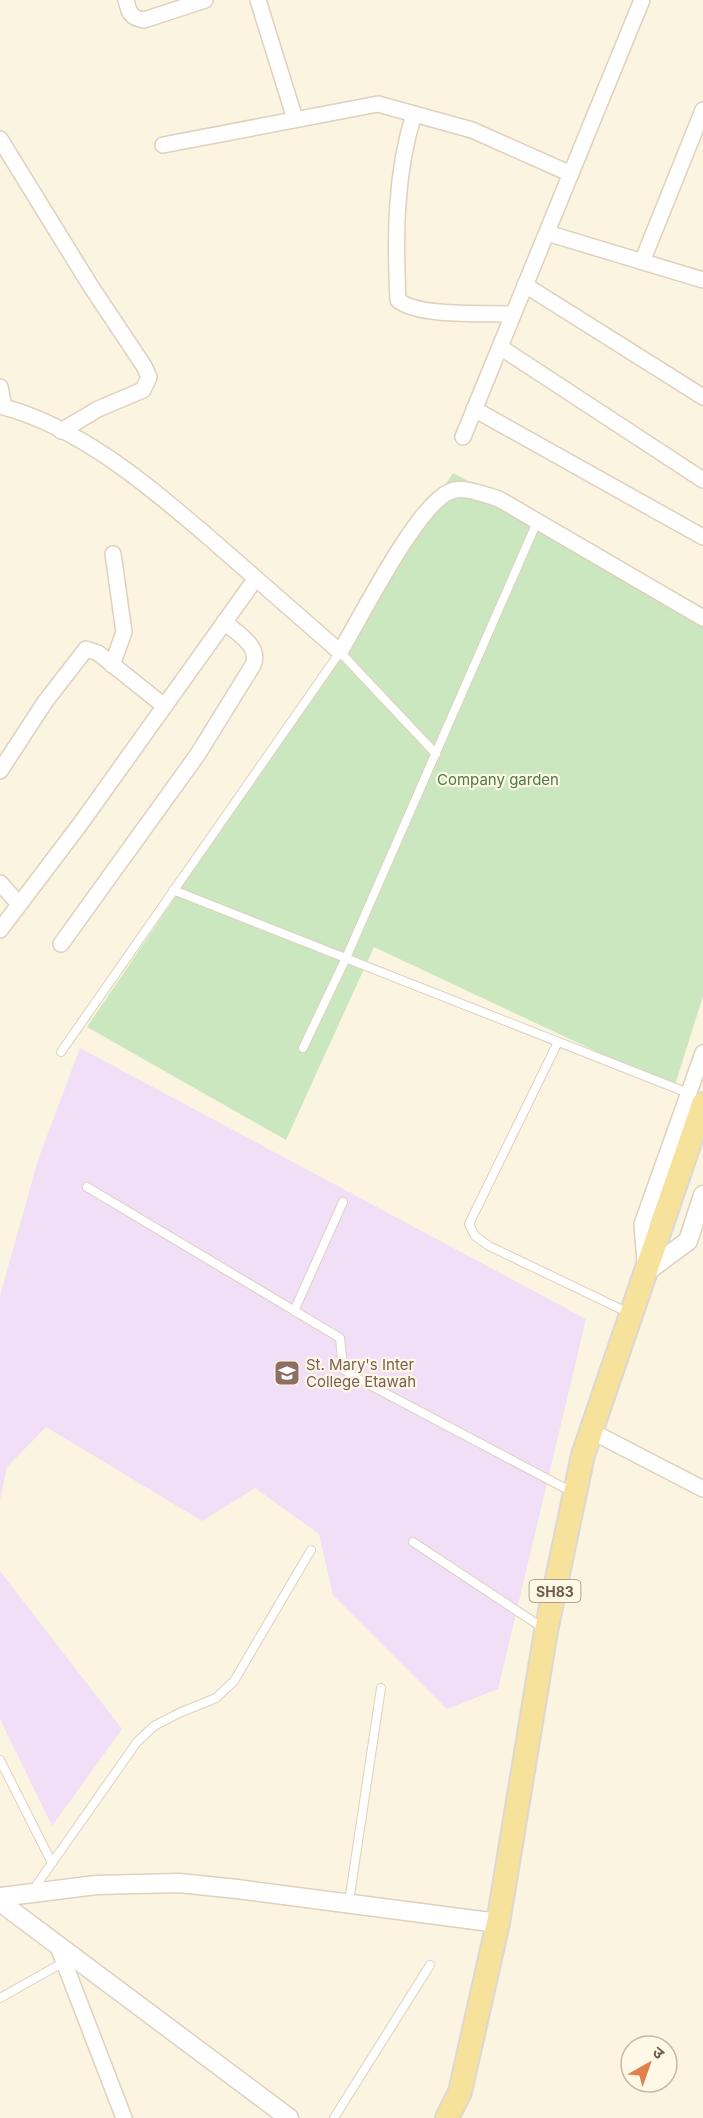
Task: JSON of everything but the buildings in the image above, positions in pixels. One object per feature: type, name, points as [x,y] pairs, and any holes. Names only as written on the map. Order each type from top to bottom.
[{"type":"main road","name":"SH83","points":[[447,2118],[460,2092],[498,1923],[546,1630],[575,1494],[591,1431],[646,1272],[696,1099]]},
{"type":"main road","name":"SH83","points":[[460,2092],[463,2118]]},
{"type":"street","points":[[126,0],[128,12],[135,19],[144,20],[205,0]]},
{"type":"street","points":[[258,0],[295,119]]},
{"type":"street","points":[[463,436],[642,0]]},
{"type":"street","points":[[163,145],[378,104],[472,130],[571,174]]},
{"type":"street","points":[[642,262],[703,110]]},
{"type":"street","points":[[414,114],[402,161],[395,239],[398,300],[406,307],[513,314]]},
{"type":"street","points":[[0,139],[149,377],[143,390],[98,409],[61,431]]},
{"type":"street","points":[[546,233],[703,280]]},
{"type":"street","points":[[525,285],[703,397]]},
{"type":"street","points":[[500,347],[703,480]]},
{"type":"street","points":[[0,387],[2,406],[61,431],[123,468],[256,578],[340,652],[415,526],[431,505],[451,491],[475,491],[499,499],[703,618]]},
{"type":"street","points":[[474,409],[703,537]]},
{"type":"street","points":[[112,665],[124,632],[113,554]]},
{"type":"street","points":[[0,930],[81,823],[163,705],[256,578]]},
{"type":"street","points":[[61,944],[198,754],[253,665],[255,650],[224,622]]},
{"type":"street","points":[[0,771],[45,702],[83,652],[90,649],[163,705]]},
{"type":"street","points":[[0,883],[19,904]]},
{"type":"street","points":[[696,1099],[703,1053]]},
{"type":"street","points":[[646,1272],[688,1241],[703,1195]]},
{"type":"street","points":[[591,1431],[703,1489]]},
{"type":"street","points":[[2,1904],[31,1893],[96,1885],[178,1883],[498,1923]]},
{"type":"street","points":[[2,1904],[289,2118]]},
{"type":"street","points":[[57,1944],[124,2118]]},
{"type":"lane","points":[[303,1048],[346,958],[537,522]]},
{"type":"lane","points":[[61,1052],[340,652],[436,754]]},
{"type":"lane","points":[[173,890],[696,1099]]},
{"type":"lane","points":[[558,1042],[469,1224],[475,1236],[489,1246],[631,1314]]},
{"type":"lane","points":[[87,1187],[340,1338],[343,1369],[351,1376],[575,1494]]},
{"type":"lane","points":[[294,1311],[343,1202]]},
{"type":"lane","points":[[413,1542],[546,1630]]},
{"type":"lane","points":[[31,1893],[137,1742],[154,1726],[216,1698],[234,1681],[311,1550]]},
{"type":"lane","points":[[349,1904],[381,1688]]},
{"type":"lane","points":[[0,1760],[52,1863]]},
{"type":"lane","points":[[0,1998],[64,1962]]},
{"type":"lane","points":[[334,2118],[430,1965]]},
{"type":"shaded area","name":"St. Mary's Inter College Etawah","points":[[80,1048],[586,1319],[498,1689],[447,1709],[333,1595],[319,1534],[255,1488],[202,1521],[46,1427],[7,1467],[0,1500],[0,1296],[38,1160]]},
{"type":"shaded area","points":[[0,1571],[122,1729],[52,1826],[0,1719]]},
{"type":"green space","name":"Company garden","points":[[453,473],[703,607],[703,996],[674,1088],[374,947],[286,1140],[87,1027],[182,887]]},
{"type":"place","name":"St. Mary's Inter College Etawah","points":[[287,1373]]}]
